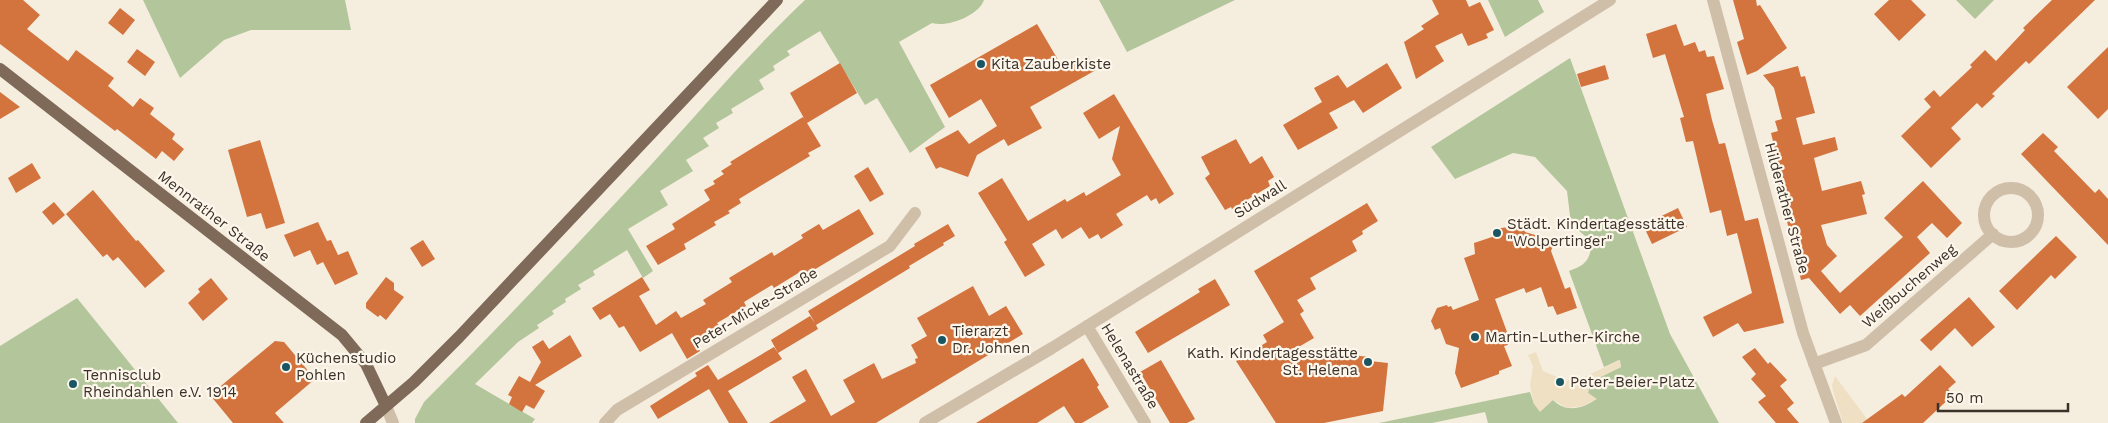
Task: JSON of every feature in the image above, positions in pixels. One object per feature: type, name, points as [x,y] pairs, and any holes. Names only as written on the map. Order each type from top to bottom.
[{"type":"main road","points":[[366,423],[459,337],[777,0]]},
{"type":"main road","name":"Mennrather Straße","points":[[0,69],[342,335],[366,364],[386,406]]},
{"type":"street","name":"Südwall","points":[[925,423],[1087,326],[1610,0]]},
{"type":"street","name":"Hilderather Straße","points":[[1713,0],[1804,334],[1836,423]]},
{"type":"street","points":[[2011,188],[2021,190],[2030,195],[2036,204],[2038,214],[2037,224],[2031,234],[2022,240],[2012,242],[2001,240],[1992,234],[1984,215],[1986,205],[1992,196],[2001,190],[2011,188]]},
{"type":"street","name":"Peter-Micke-Straße","points":[[605,423],[617,410],[890,246],[915,213]]},
{"type":"street","name":"Weißbuchenweg","points":[[1814,364],[1866,345],[1992,234]]},
{"type":"street","name":"Helenastraße","points":[[1087,326],[1145,423]]},
{"type":"street","points":[[386,406],[393,423]]},
{"type":"green space","points":[[143,0],[345,0],[351,30],[251,30],[224,40],[180,78]]},
{"type":"green space","points":[[805,0],[984,0],[976,11],[962,19],[946,24],[932,23],[899,42],[945,127],[910,153],[877,98],[865,105],[820,31],[787,51],[790,55],[773,66],[775,70],[759,80],[764,89],[731,109],[733,113],[716,123],[719,128],[703,138],[709,146],[686,160],[693,171],[660,191],[668,205],[628,229],[653,271],[643,278],[627,250],[593,271],[595,275],[578,285],[581,289],[565,299],[566,302],[552,311],[554,314],[537,325],[539,328],[518,342],[475,384],[535,419],[532,423],[415,423],[415,419],[424,402],[566,256],[745,61]]},
{"type":"green space","points":[[1099,0],[1235,0],[1127,52]]},
{"type":"green space","points":[[1488,0],[1538,0],[1544,12],[1505,37]]},
{"type":"green space","points":[[1956,0],[1994,0],[1975,19]]},
{"type":"green space","points":[[1570,58],[1670,334],[1719,423],[1488,423],[1485,412],[1432,423],[1379,423],[1530,392],[1534,404],[1553,400],[1563,407],[1580,407],[1596,399],[1588,393],[1590,382],[1621,367],[1619,360],[1604,367],[1569,271],[1586,261],[1592,242],[1571,224],[1567,191],[1535,157],[1513,153],[1455,179],[1431,147]]},
{"type":"green space","name":"Tennisclub Rheindahlen e.V. 1914","points":[[77,298],[178,423],[0,423],[0,346]]},
{"type":"shaded area","name":"Peter-Beier-Platz","points":[[1536,352],[1543,371],[1567,381],[1573,377],[1578,380],[1620,360],[1621,367],[1590,382],[1588,393],[1597,399],[1583,406],[1567,408],[1553,400],[1540,412],[1534,404],[1530,386],[1533,366],[1528,355]]},
{"type":"shaded area","points":[[1835,376],[1870,423],[1843,423],[1833,391],[1832,385]]},
{"type":"building","points":[[0,0],[23,0],[40,15],[27,29],[68,61],[76,50],[114,78],[108,86],[133,107],[140,98],[154,108],[150,114],[175,134],[172,139],[184,149],[174,161],[162,151],[156,159],[117,129],[115,131],[0,44]]},
{"type":"building","points":[[1432,0],[1466,0],[1469,7],[1480,2],[1494,30],[1486,34],[1488,38],[1468,46],[1462,33],[1435,46],[1444,61],[1416,79],[1404,42],[1424,29],[1421,26],[1439,14]]},
{"type":"building","points":[[1733,0],[1756,0],[1757,6],[1760,5],[1787,48],[1757,71],[1747,75],[1737,42],[1744,39]]},
{"type":"building","points":[[1889,0],[1911,0],[1926,15],[1899,41],[1874,14]]},
{"type":"building","points":[[2052,0],[2095,0],[2029,64],[2026,61],[1992,94],[1995,96],[1982,108],[1977,103],[1951,128],[1961,139],[1931,168],[1901,136],[1931,107],[1924,99],[1934,90],[1940,97],[1972,67],[1970,65],[1985,50],[1996,61],[2025,30],[2023,28]]},
{"type":"building","points":[[120,8],[135,20],[123,35],[108,23]]},
{"type":"building","points":[[1037,24],[1064,70],[1088,56],[1096,70],[1030,107],[1042,128],[1008,146],[1004,139],[977,155],[968,177],[940,167],[936,169],[925,148],[958,130],[969,144],[997,126],[981,99],[949,118],[930,85]]},
{"type":"building","points":[[1676,24],[1684,46],[1695,42],[1699,52],[1705,50],[1707,57],[1714,56],[1724,89],[1706,94],[1712,120],[1719,144],[1725,143],[1745,221],[1758,218],[1784,323],[1744,332],[1738,323],[1713,337],[1703,317],[1752,293],[1737,233],[1727,236],[1721,210],[1710,213],[1693,141],[1686,142],[1680,118],[1684,117],[1665,54],[1653,58],[1646,34]]},
{"type":"building","points":[[2108,47],[2108,109],[2098,119],[2067,87]]},
{"type":"building","points":[[137,49],[155,62],[145,76],[127,62]]},
{"type":"building","points":[[840,63],[857,93],[807,123],[821,146],[808,153],[810,156],[739,199],[741,203],[728,211],[730,213],[714,222],[716,225],[684,244],[686,249],[658,265],[646,246],[675,229],[672,224],[710,200],[704,190],[715,184],[713,181],[724,174],[721,171],[732,164],[730,162],[803,117],[805,120],[790,93]]},
{"type":"building","points":[[1387,63],[1402,88],[1363,113],[1354,100],[1329,113],[1338,128],[1298,150],[1283,125],[1322,102],[1314,88],[1338,75],[1347,88]]},
{"type":"building","points":[[1605,65],[1609,79],[1581,87],[1577,74]]},
{"type":"building","points":[[1798,66],[1801,77],[1805,76],[1815,113],[1796,118],[1803,145],[1835,137],[1838,150],[1814,158],[1822,191],[1861,181],[1865,194],[1862,195],[1867,214],[1821,225],[1827,245],[1837,256],[1821,271],[1840,293],[1903,237],[1884,218],[1923,181],[1962,223],[1947,238],[1932,223],[1917,237],[1930,253],[1860,316],[1850,305],[1840,314],[1809,278],[1801,280],[1776,175],[1781,174],[1771,133],[1778,131],[1775,121],[1782,119],[1774,88],[1763,75]]},
{"type":"building","points":[[0,92],[20,107],[0,119]]},
{"type":"building","points":[[1114,94],[1174,194],[1159,204],[1156,198],[1151,201],[1147,195],[1116,214],[1123,225],[1101,239],[1098,234],[1089,239],[1081,227],[1062,239],[1056,229],[1032,244],[1045,265],[1025,277],[1004,242],[1007,240],[978,193],[1002,178],[1028,221],[1065,199],[1067,202],[1084,192],[1086,196],[1121,175],[1112,159],[1120,126],[1099,139],[1083,113]]},
{"type":"building","points":[[2043,133],[2058,147],[2054,151],[2095,193],[2099,189],[2108,199],[2108,245],[2021,154]]},
{"type":"building","points":[[1236,139],[1250,164],[1262,156],[1274,177],[1268,181],[1270,186],[1232,209],[1231,207],[1225,210],[1205,178],[1210,174],[1201,157]]},
{"type":"building","points":[[260,140],[285,223],[266,229],[261,213],[247,217],[228,150]]},
{"type":"building","points":[[32,163],[41,178],[16,193],[8,178]]},
{"type":"building","points":[[868,167],[884,194],[870,202],[854,176]]},
{"type":"building","points":[[93,190],[136,241],[138,240],[165,271],[145,288],[118,257],[113,261],[107,254],[103,257],[66,214]]},
{"type":"building","points":[[54,202],[65,215],[53,225],[42,212]]},
{"type":"building","points":[[1367,203],[1378,221],[1362,231],[1363,234],[1352,241],[1357,251],[1310,278],[1316,289],[1297,300],[1304,311],[1300,314],[1314,338],[1290,352],[1351,359],[1351,355],[1370,357],[1370,361],[1388,363],[1383,411],[1324,423],[1276,423],[1236,361],[1267,342],[1263,335],[1284,322],[1254,271]]},
{"type":"building","points":[[1678,208],[1687,227],[1652,244],[1643,225]]},
{"type":"building","points":[[859,209],[874,234],[802,277],[800,272],[774,288],[772,285],[744,302],[746,306],[717,323],[720,327],[695,342],[700,351],[687,359],[672,333],[640,352],[624,326],[619,328],[610,314],[600,320],[592,308],[642,277],[650,290],[639,296],[656,325],[676,311],[681,318],[706,304],[703,300],[732,282],[729,278],[772,252],[774,256],[803,238],[801,235],[819,224],[823,230]]},
{"type":"building","points":[[318,222],[327,241],[331,240],[338,255],[348,251],[358,274],[335,285],[323,262],[317,265],[310,250],[294,257],[284,235]]},
{"type":"building","points":[[948,224],[955,236],[943,243],[944,245],[816,325],[818,329],[778,353],[771,340],[810,316],[815,323],[808,311]]},
{"type":"building","points":[[1527,224],[1525,232],[1555,241],[1551,251],[1565,289],[1570,287],[1577,308],[1557,315],[1553,306],[1548,307],[1541,287],[1526,293],[1524,288],[1495,299],[1507,332],[1508,345],[1504,346],[1512,366],[1499,371],[1499,374],[1461,388],[1455,373],[1459,348],[1446,344],[1440,328],[1435,330],[1431,321],[1437,308],[1447,305],[1448,307],[1451,306],[1453,310],[1479,300],[1464,258],[1475,254],[1474,243],[1495,236],[1495,229]]},
{"type":"building","points":[[2056,236],[2077,257],[2055,279],[2051,275],[2017,310],[1999,291]]},
{"type":"building","points":[[423,240],[435,259],[422,267],[410,248]]},
{"type":"building","points":[[386,277],[394,283],[394,290],[404,297],[386,320],[380,315],[378,317],[366,308],[366,303]]},
{"type":"building","points":[[211,278],[228,299],[203,321],[188,303],[200,292],[198,289]]},
{"type":"building","points":[[1215,279],[1230,305],[1148,353],[1135,332],[1200,292],[1198,289]]},
{"type":"building","points":[[973,286],[989,316],[1006,306],[1023,334],[876,423],[769,423],[806,401],[792,377],[806,369],[831,416],[855,402],[843,380],[874,363],[882,379],[916,363],[915,359],[918,358],[911,345],[927,336],[917,318]]},
{"type":"building","points":[[1969,297],[1995,327],[1972,347],[1955,328],[1931,351],[1920,340]]},
{"type":"building","points":[[570,335],[582,356],[535,385],[545,391],[534,409],[526,405],[522,412],[509,404],[512,397],[508,395],[519,376],[530,382],[541,362],[532,347],[543,340],[549,349]]},
{"type":"building","points":[[275,341],[284,342],[315,379],[275,413],[284,423],[233,423],[210,395]]},
{"type":"building","points":[[774,347],[782,359],[728,391],[748,423],[729,423],[709,389],[658,419],[650,406],[697,376],[695,373],[708,365],[718,380]]},
{"type":"building","points":[[1755,348],[1768,364],[1770,362],[1787,380],[1780,386],[1794,403],[1787,409],[1799,423],[1776,423],[1758,402],[1766,396],[1751,379],[1756,374],[1742,357]]},
{"type":"building","points":[[1083,358],[1109,407],[1082,423],[1075,423],[1064,406],[1037,423],[976,423]]},
{"type":"building","points":[[1161,360],[1195,419],[1187,423],[1170,423],[1140,372]]},
{"type":"building","points":[[1940,365],[1956,382],[1948,389],[1953,395],[1923,423],[1862,423],[1902,394],[1905,397]]},
{"type":"place","name":"Kita Zauberkiste","points":[[981,64]]},
{"type":"place","name":"Städt. Kindertagesstätte \"Wolpertinger\"","points":[[1497,233]]},
{"type":"place","name":"Martin-Luther-Kirche","points":[[1475,337]]},
{"type":"place","name":"Tierarzt Dr. Johnen","points":[[942,340]]},
{"type":"place","name":"Kath. Kindertagesstätte St. Helena","points":[[1368,362]]},
{"type":"place","name":"Küchenstudio Pohlen","points":[[286,367]]},
{"type":"place","name":"Peter-Beier-Platz","points":[[1560,382]]},
{"type":"place","name":"Tennisclub Rheindahlen e.V. 1914","points":[[73,384]]}]
